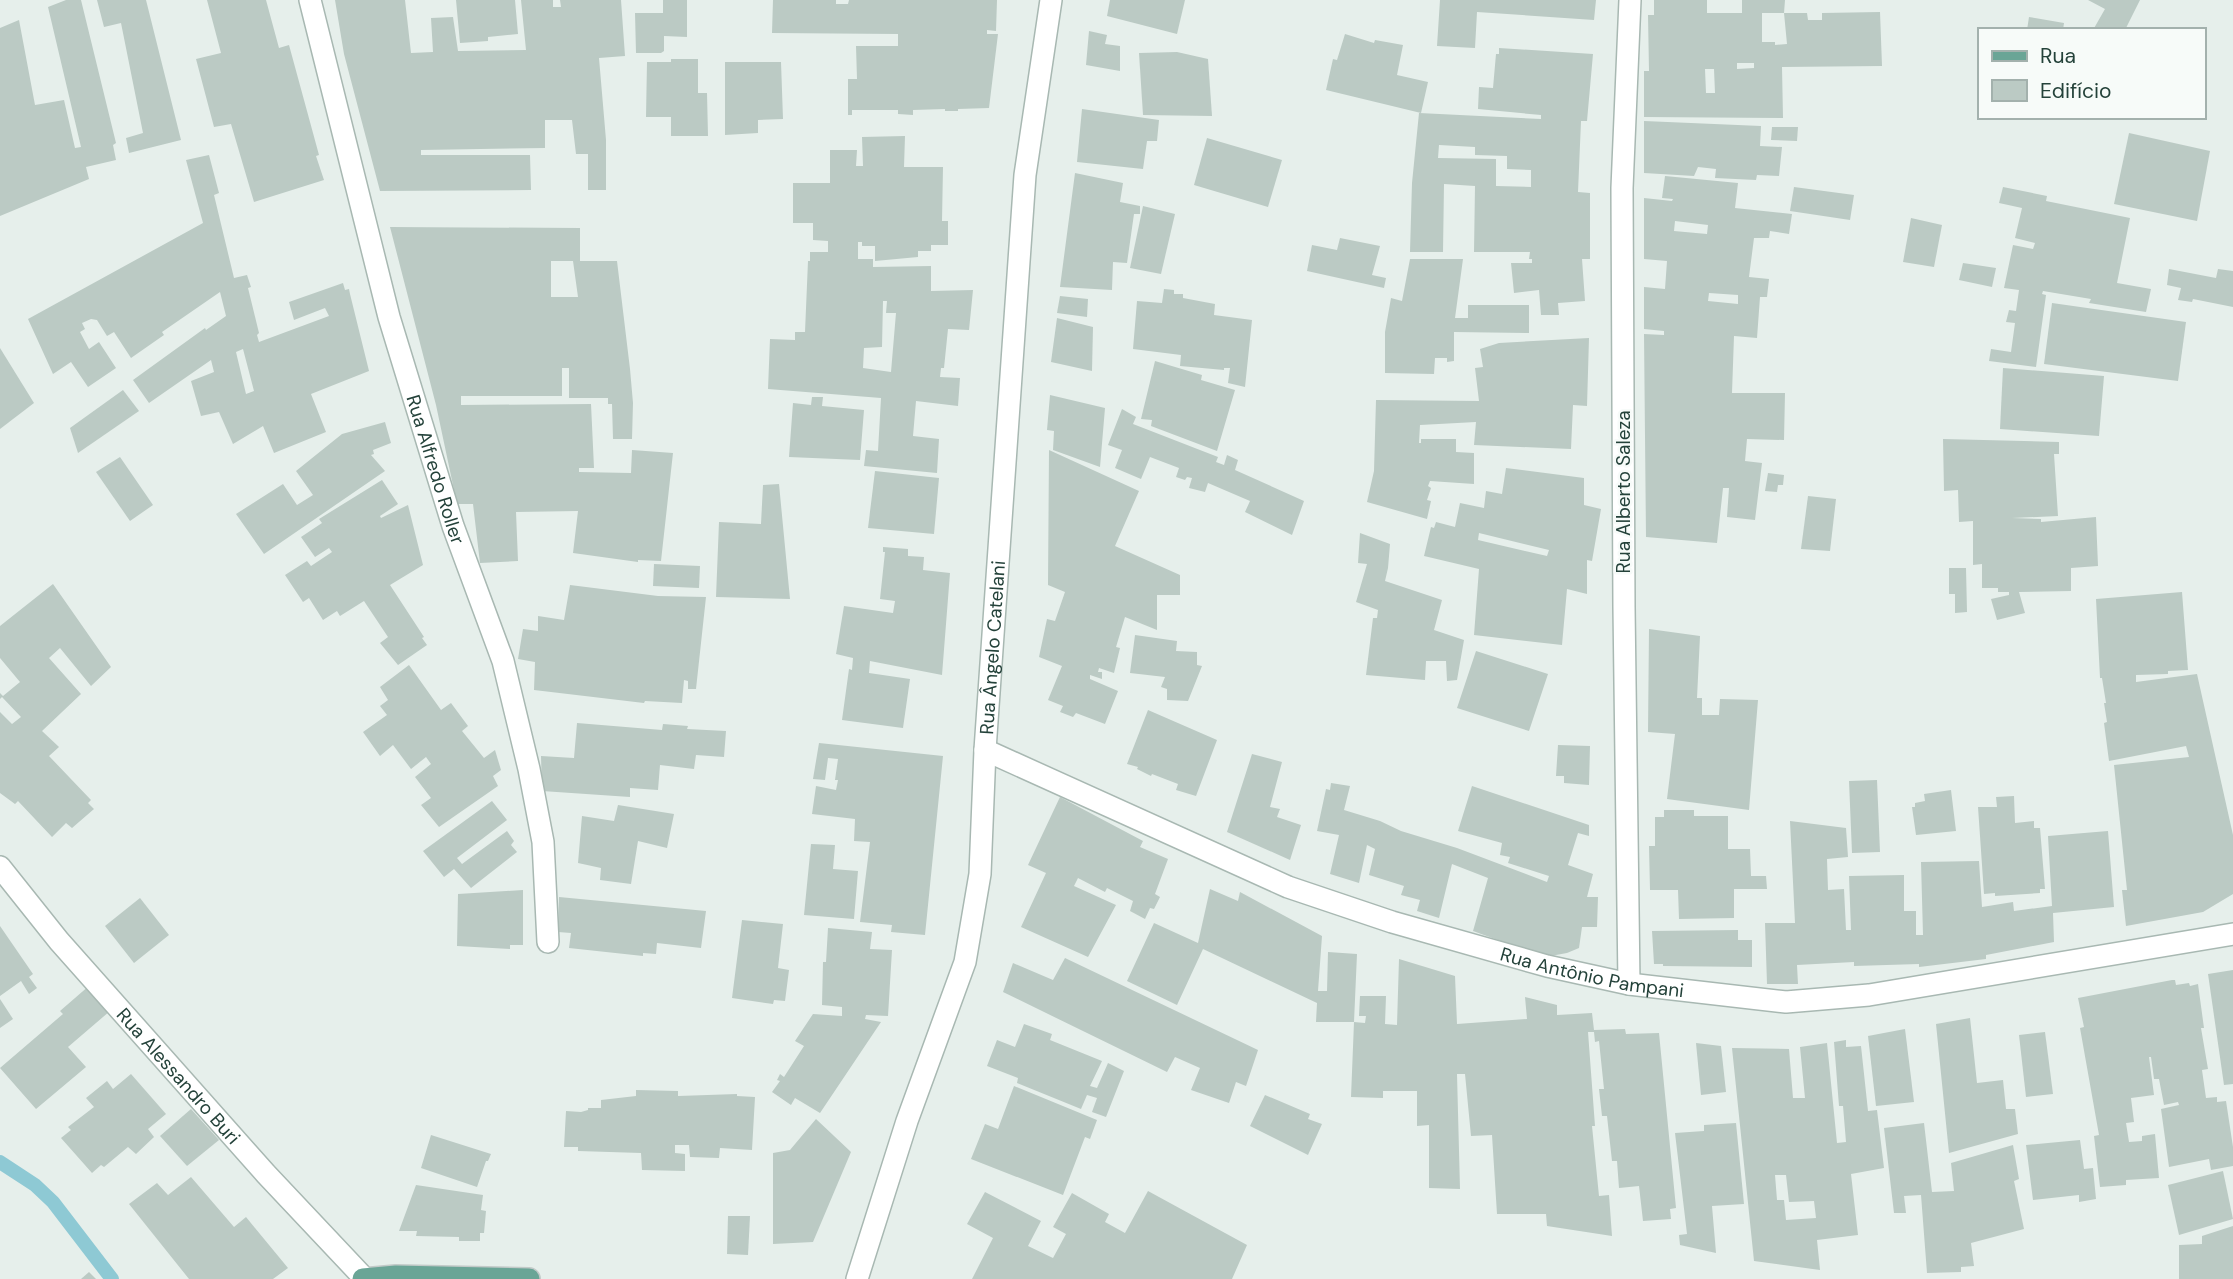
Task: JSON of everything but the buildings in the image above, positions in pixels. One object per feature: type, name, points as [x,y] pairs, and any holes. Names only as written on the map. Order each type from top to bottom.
[{"type":"main road","points":[[363,1279],[396,1276],[529,1279]]},
{"type":"street","name":"Rua Alfredo Roller","points":[[310,0],[389,317],[453,526],[503,662],[529,769],[543,842],[548,942]]},
{"type":"street","name":"Rua Ângelo Catelani","points":[[857,1279],[907,1121],[965,962],[980,874],[985,750],[1025,175],[1051,0]]},
{"type":"street","name":"Rua Alberto Saleza","points":[[1629,984],[1622,188],[1630,0]]},
{"type":"street","name":"Rua Antônio Pampani","points":[[985,750],[1288,887],[1392,922],[1547,966],[1629,984],[1786,1002],[1814,1000],[1882,993],[2233,934]]},
{"type":"street","name":"Rua Alessandro Buri","points":[[0,867],[68,951],[363,1279]]},
{"type":"waterway","points":[[0,1162],[35,1185],[53,1202],[112,1279]]}]
